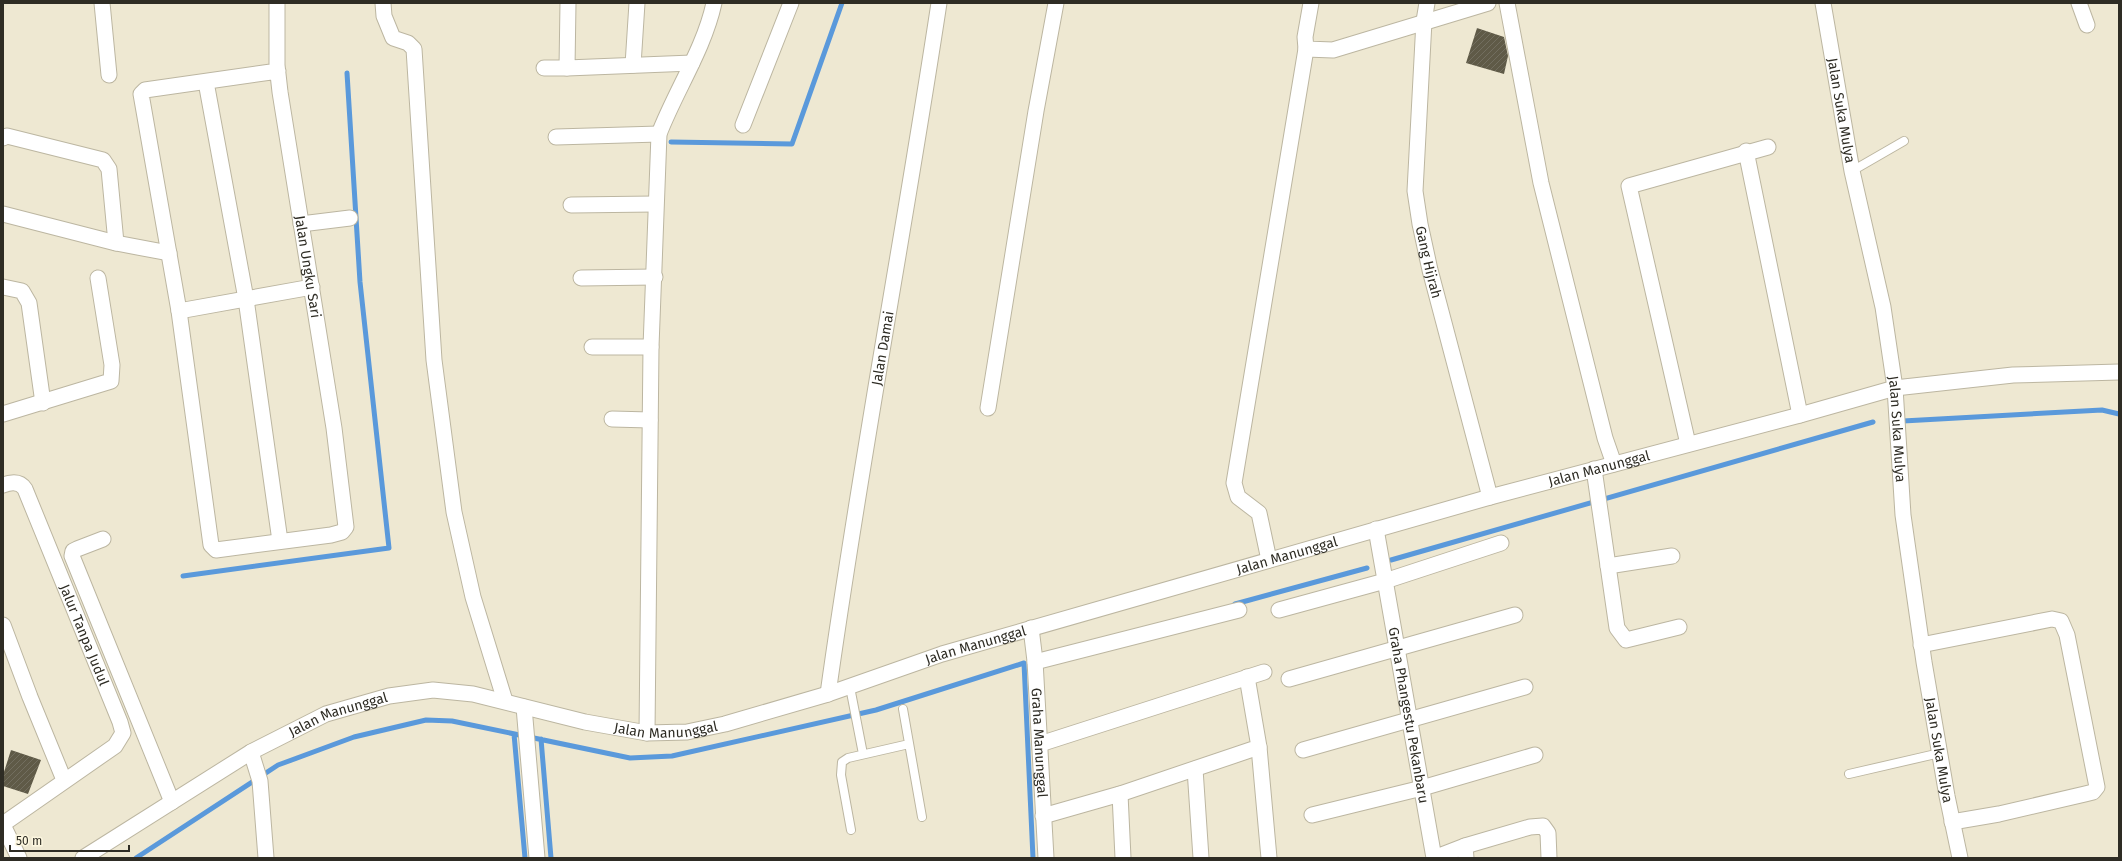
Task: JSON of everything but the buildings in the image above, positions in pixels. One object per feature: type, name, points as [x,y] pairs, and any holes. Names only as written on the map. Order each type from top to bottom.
[{"type":"street","points":[[102,3],[109,75]]},
{"type":"street","name":"Jalan Ungku Sari","points":[[276,3],[278,71],[334,428],[346,524],[345,530],[331,534],[280,541]]},
{"type":"street","points":[[383,3],[384,16],[393,38],[408,43],[414,49],[434,360],[454,512],[473,597],[505,701]]},
{"type":"street","points":[[567,68],[568,3]]},
{"type":"street","points":[[633,65],[637,3]]},
{"type":"street","points":[[647,733],[651,347],[655,278],[659,134],[666,114],[692,63],[711,16],[714,3]]},
{"type":"street","points":[[743,126],[791,3]]},
{"type":"street","name":"Jalan Damai","points":[[828,694],[860,477],[939,3]]},
{"type":"street","points":[[988,408],[1036,111],[1056,3]]},
{"type":"street","points":[[1269,560],[1259,513],[1238,497],[1234,483],[1306,49],[1305,37],[1311,3]]},
{"type":"street","name":"Gang Hijrah","points":[[1427,3],[1424,21],[1416,192],[1420,224],[1430,270],[1490,496]]},
{"type":"street","points":[[1306,49],[1333,50],[1424,21],[1488,3]]},
{"type":"street","points":[[1508,3],[1541,183],[1605,438],[1614,464]]},
{"type":"street","name":"Jalan Suka Mulya","points":[[1823,3],[1852,171],[1883,307],[1895,393],[1903,515],[1921,644],[1952,822],[1960,858]]},
{"type":"street","points":[[2079,3],[2087,25]]},
{"type":"street","points":[[544,68],[692,63]]},
{"type":"street","points":[[206,82],[246,299],[280,541],[221,550],[214,548],[211,545],[178,311],[141,94],[145,90],[278,71]]},
{"type":"street","points":[[556,137],[659,134]]},
{"type":"street","points":[[3,138],[7,136],[103,160],[109,169],[116,243]]},
{"type":"street","points":[[1688,444],[1629,186],[1746,151],[1768,147]]},
{"type":"street","points":[[1746,151],[1800,415]]},
{"type":"street","points":[[571,205],[656,204]]},
{"type":"street","points":[[3,214],[116,243],[168,252]]},
{"type":"street","points":[[302,224],[350,218]]},
{"type":"street","points":[[3,414],[109,383],[112,380],[112,365],[98,278]]},
{"type":"street","points":[[581,278],[655,278]]},
{"type":"street","points":[[3,286],[22,291],[29,303],[43,403]]},
{"type":"street","points":[[178,311],[312,287]]},
{"type":"street","points":[[592,346],[651,347]]},
{"type":"street","name":"Jalan Manunggal","points":[[82,858],[172,802],[326,714],[389,696],[433,690],[473,694],[505,701],[524,709],[585,722],[647,733],[687,732],[725,724],[828,694],[850,690],[942,654],[1031,630],[1490,496],[1800,415],[1895,393],[2013,375],[2119,372]]},
{"type":"street","points":[[612,419],[650,420]]},
{"type":"street","points":[[1594,469],[1617,628],[1626,640],[1679,627]]},
{"type":"street","name":"Jalur Tanpa Judul","points":[[3,485],[17,482],[23,485],[25,489],[120,722],[123,733],[116,746],[64,780],[3,825],[19,858]]},
{"type":"street","name":"Graha Phangestu Pekanbaru","points":[[1376,529],[1434,858],[1465,852],[1540,826],[1546,828],[1548,833],[1549,858]]},
{"type":"street","points":[[103,539],[73,551],[72,556],[172,802]]},
{"type":"street","points":[[1278,610],[1501,543]]},
{"type":"street","points":[[1608,566],[1672,556]]},
{"type":"street","points":[[1035,661],[1239,610]]},
{"type":"street","points":[[1289,679],[1515,615]]},
{"type":"street","points":[[1921,644],[2052,619],[2060,621],[2067,635],[2097,788],[2093,792],[2085,794],[1999,814],[1952,822]]},
{"type":"street","points":[[3,626],[30,698],[64,780]]},
{"type":"street","name":"Graha Manunggal","points":[[1031,630],[1035,661],[1046,858]]},
{"type":"street","points":[[1040,744],[1264,672]]},
{"type":"street","points":[[1247,677],[1259,747],[1269,858]]},
{"type":"street","points":[[1303,750],[1525,687]]},
{"type":"street","points":[[524,709],[537,858]]},
{"type":"street","points":[[1043,816],[1120,794],[1259,747]]},
{"type":"street","points":[[1312,815],[1422,788],[1535,755]]},
{"type":"street","points":[[253,756],[260,781],[266,858]]},
{"type":"street","points":[[1195,769],[1201,858]]},
{"type":"street","points":[[1120,794],[1124,858]]},
{"type":"lane","points":[[1852,171],[1904,141]]},
{"type":"lane","points":[[850,690],[863,754]]},
{"type":"lane","points":[[903,709],[922,817]]},
{"type":"lane","points":[[851,830],[841,769],[842,762],[848,758],[909,744]]},
{"type":"lane","points":[[1849,774],[1940,753]]},
{"type":"waterway","points":[[671,142],[792,144],[842,3]]},
{"type":"waterway","points":[[183,576],[389,548],[360,282],[347,73]]},
{"type":"waterway","points":[[1903,421],[2102,410],[2119,414]]},
{"type":"waterway","points":[[1391,560],[1873,422]]},
{"type":"waterway","points":[[1235,604],[1367,568]]},
{"type":"waterway","points":[[136,858],[278,765],[354,737],[426,720],[452,721],[630,758],[672,756],[876,710],[1024,663],[1033,858]]},
{"type":"waterway","points":[[514,734],[525,858]]},
{"type":"waterway","points":[[541,739],[551,858]]}]
